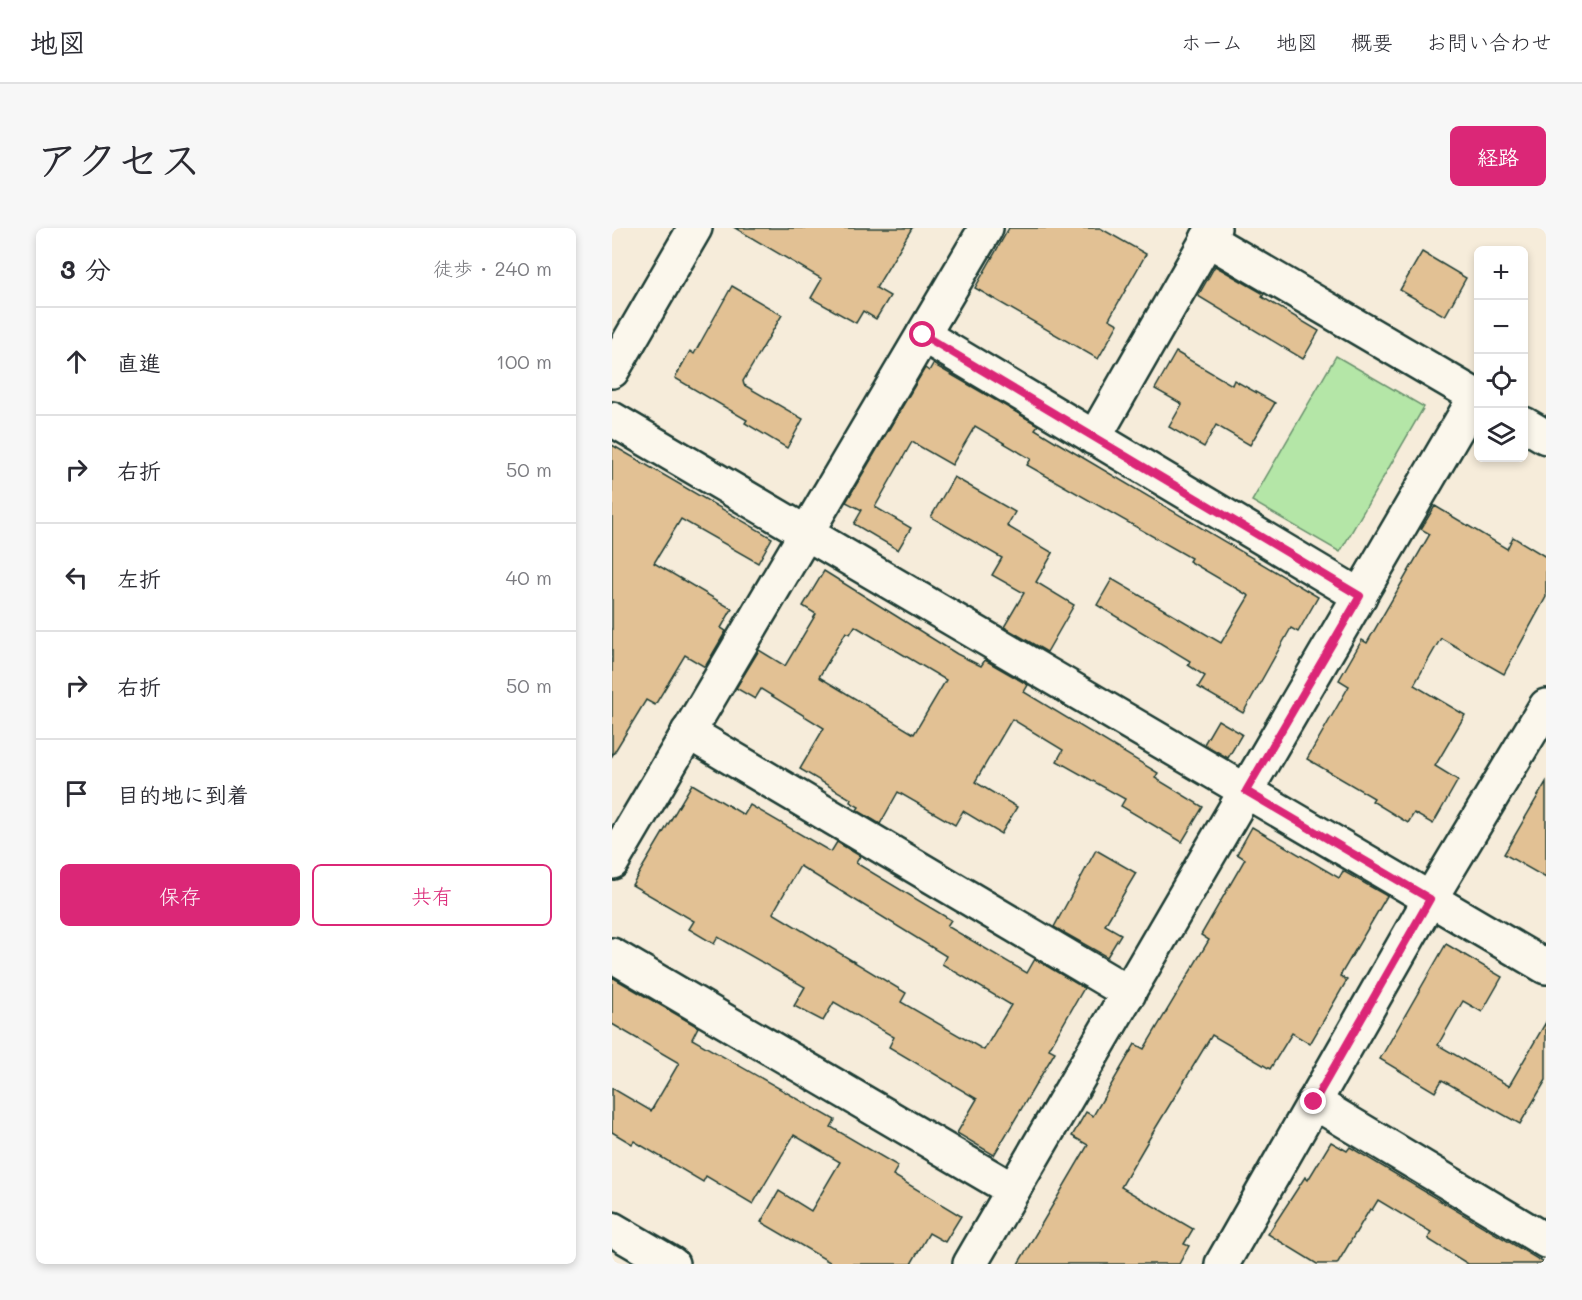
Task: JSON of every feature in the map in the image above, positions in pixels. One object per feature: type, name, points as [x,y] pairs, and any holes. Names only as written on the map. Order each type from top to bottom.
[{"type":"street","points":[[612,371],[621,334],[695,228]]},
{"type":"street","points":[[612,862],[986,228]]},
{"type":"street","points":[[1094,438],[1211,233],[1474,395]]},
{"type":"street","points":[[923,335],[1360,596]]},
{"type":"street","points":[[970,1264],[1474,402]]},
{"type":"street","points":[[612,419],[1546,967]]},
{"type":"street","points":[[1528,427],[1546,438]]},
{"type":"street","points":[[1222,1264],[1430,899],[1546,706]]},
{"type":"street","points":[[688,732],[1129,993]]},
{"type":"street","points":[[612,955],[1013,1191]]},
{"type":"street","points":[[1314,1102],[1546,1241]]},
{"type":"street","points":[[612,1229],[672,1264]]},
{"type":"green space","points":[[1336,356],[1424,407],[1340,552],[1252,501]]},
{"type":"building","points":[[735,228],[912,228],[876,288],[890,296],[876,319],[863,311],[856,323],[811,298],[822,279]]},
{"type":"building","points":[[1009,228],[1100,228],[1146,254],[1109,319],[1118,324],[1098,359],[975,288]]},
{"type":"building","points":[[1422,252],[1466,278],[1445,316],[1400,290]]},
{"type":"building","points":[[1215,266],[1264,294],[1262,297],[1319,331],[1303,359],[1198,296]]},
{"type":"building","points":[[732,286],[782,315],[743,381],[744,385],[803,419],[787,448],[745,423],[747,420],[675,378],[690,351],[694,354]]},
{"type":"building","points":[[1176,352],[1232,385],[1234,380],[1275,403],[1250,445],[1216,425],[1204,447],[1169,427],[1182,404],[1155,389]]},
{"type":"building","points":[[933,364],[1038,425],[1035,429],[1058,443],[1318,597],[1298,632],[1291,628],[1243,713],[1198,687],[1205,676],[1188,665],[1190,661],[1097,605],[1112,579],[1221,643],[1249,596],[1189,561],[1191,558],[1027,465],[1031,459],[975,426],[952,465],[912,442],[875,507],[911,528],[898,550],[854,524],[862,510],[846,502],[925,368],[929,371]]},
{"type":"building","points":[[612,445],[772,538],[758,563],[681,519],[654,563],[732,609],[721,628],[726,631],[705,667],[685,655],[655,705],[646,700],[612,756]]},
{"type":"building","points":[[954,477],[1015,512],[1007,526],[1053,553],[1036,582],[1074,605],[1047,652],[1004,627],[1024,593],[992,575],[1002,558],[931,517]]},
{"type":"building","points":[[1435,506],[1507,549],[1513,537],[1546,557],[1546,597],[1504,674],[1441,638],[1414,685],[1465,715],[1435,766],[1458,780],[1433,824],[1414,813],[1408,823],[1372,801],[1374,798],[1307,759],[1349,686],[1339,680],[1362,640],[1367,643],[1430,534],[1421,529]]},
{"type":"building","points":[[824,571],[957,654],[981,666],[985,660],[1028,685],[1024,692],[1158,773],[1155,778],[1203,807],[1182,842],[1121,806],[1125,799],[1057,761],[1063,750],[1012,719],[975,782],[1017,807],[1001,834],[963,811],[955,825],[898,792],[880,824],[857,810],[859,807],[850,802],[851,799],[800,769],[824,728],[761,689],[755,699],[736,688],[759,650],[785,666],[816,614],[803,606]],"holes":[[[855,626],[946,680],[914,734],[819,677],[846,632],[850,634]]]},
{"type":"building","points":[[1218,720],[1242,734],[1228,758],[1204,744]]},
{"type":"building","points":[[1546,782],[1546,878],[1504,854]]},
{"type":"building","points":[[692,784],[744,815],[750,805],[831,852],[837,842],[860,856],[856,863],[951,920],[947,926],[1027,973],[1035,959],[1084,988],[1049,1049],[1055,1052],[994,1155],[957,1133],[977,1099],[889,1047],[894,1037],[834,1002],[823,1021],[794,1006],[805,987],[718,937],[714,944],[689,929],[694,921],[632,885]],"holes":[[[800,866],[946,956],[942,964],[1011,1005],[984,1050],[901,1002],[906,993],[773,913]]]},
{"type":"building","points":[[1252,827],[1339,878],[1343,871],[1387,896],[1340,976],[1347,980],[1310,1044],[1292,1033],[1270,1069],[1212,1035],[1149,1139],[1121,1187],[1193,1229],[1184,1244],[1189,1246],[1179,1264],[1018,1264],[1088,1145],[1072,1136],[1086,1112],[1093,1116],[1135,1044],[1144,1049],[1209,940],[1201,935],[1245,859],[1237,854]]},
{"type":"building","points":[[1096,850],[1136,873],[1105,925],[1121,934],[1107,957],[1054,927]]},
{"type":"building","points":[[1446,944],[1502,977],[1482,1012],[1463,1001],[1438,1045],[1509,1086],[1546,1022],[1546,1080],[1520,1124],[1442,1080],[1435,1092],[1380,1059]]},
{"type":"building","points":[[612,977],[698,1027],[692,1039],[835,1120],[831,1127],[898,1166],[893,1175],[961,1216],[945,1242],[929,1233],[911,1264],[833,1264],[761,1222],[779,1191],[811,1211],[840,1162],[794,1135],[753,1204],[706,1176],[703,1182],[634,1141],[632,1144],[612,1132],[612,1088],[651,1111],[679,1063],[612,1024]]},
{"type":"building","points":[[1331,1142],[1347,1151],[1350,1147],[1546,1264],[1468,1264],[1428,1239],[1431,1232],[1378,1200],[1372,1210],[1370,1209],[1337,1264],[1317,1264],[1268,1234],[1305,1177],[1308,1180]]},
{"type":"route","points":[[923,335],[1360,596],[1246,791],[1430,899],[1314,1102]]}]
